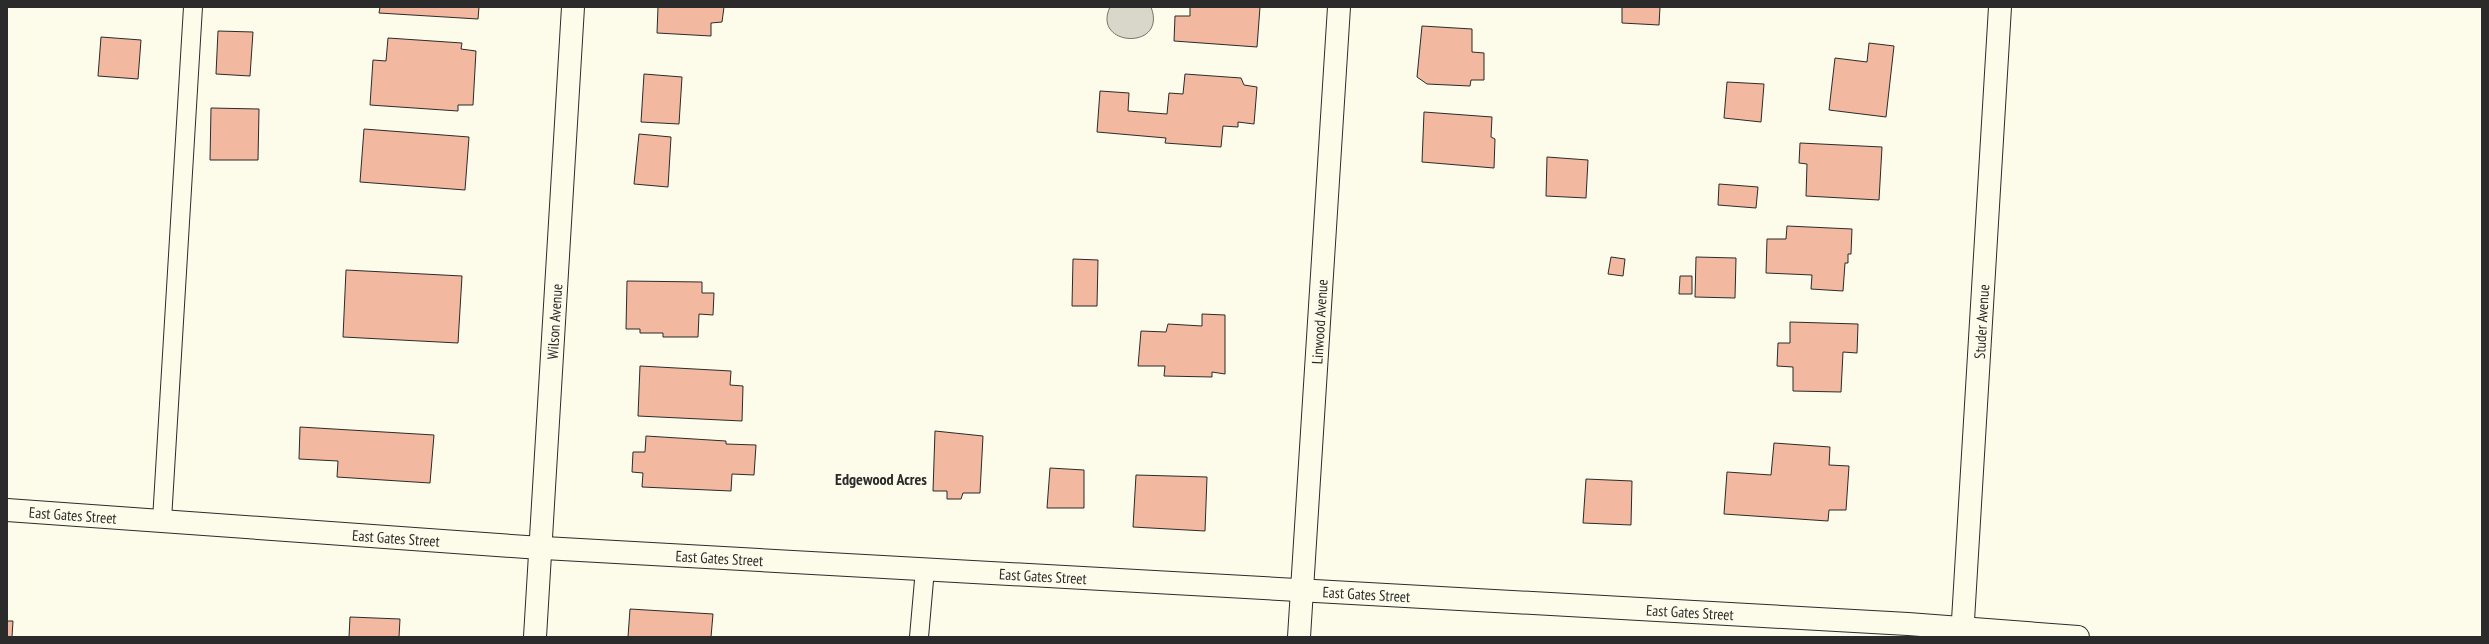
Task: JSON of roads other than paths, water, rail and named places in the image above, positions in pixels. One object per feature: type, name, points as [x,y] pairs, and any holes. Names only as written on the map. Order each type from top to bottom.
[{"type":"street","name":"Wilson Avenue","points":[[534,637],[573,7]]},
{"type":"street","name":"Linwood Avenue","points":[[1299,637],[1339,7]]},
{"type":"street","name":"Studer Avenue","points":[[1962,633],[2000,7]]},
{"type":"street","name":"East Gates Street","points":[[7,510],[540,548],[925,568],[1302,591],[1908,624],[1962,633],[2078,637]]},
{"type":"lane","points":[[162,520],[193,7]]},
{"type":"lane","points":[[919,637],[925,568]]},
{"type":"district","name":"Edgewood Acres","points":[[881,479]]}]
